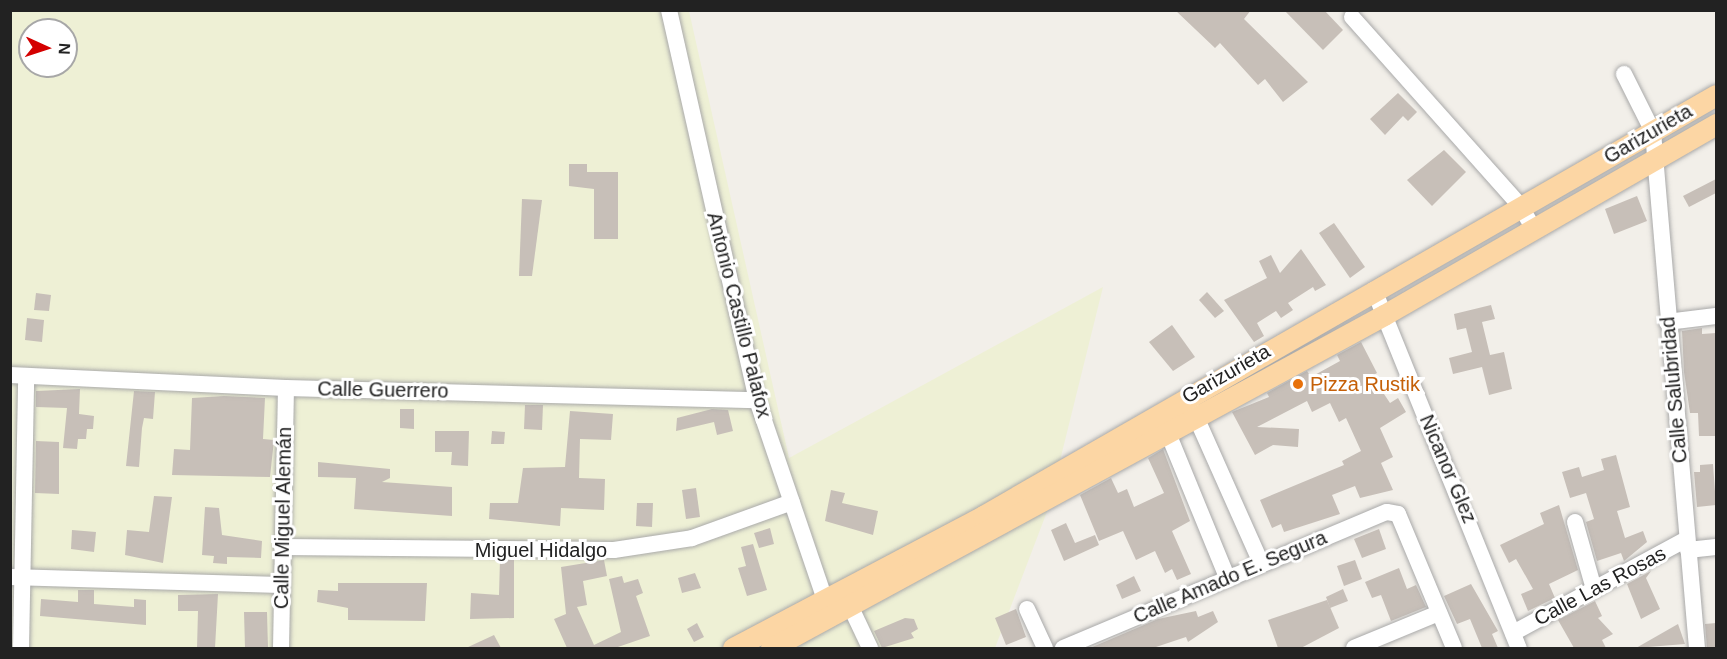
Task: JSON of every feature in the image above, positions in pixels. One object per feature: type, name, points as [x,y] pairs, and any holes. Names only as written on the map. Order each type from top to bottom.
[{"type":"main road","name":"Garizurieta","points":[[1191,406],[1374,290],[1716,95]]},
{"type":"main road","name":"Garizurieta","points":[[733,648],[846,597],[983,516],[1191,406],[1384,315],[1716,124]]},
{"type":"main road","name":"Garizurieta","points":[[771,648],[827,606]]},
{"type":"street","name":"Antonio Castillo Palafox","points":[[669,10],[757,400],[827,606]]},
{"type":"street","points":[[1352,17],[1521,207],[1533,228]]},
{"type":"street","points":[[1624,74],[1653,132]]},
{"type":"street","name":"Calle Salubridad","points":[[1653,132],[1667,322],[1697,648]]},
{"type":"street","name":"Nicanor Glez","points":[[1374,290],[1516,641]]},
{"type":"street","points":[[1667,322],[1716,316]]},
{"type":"street","name":"Calle Guerrero","points":[[18,375],[286,388],[757,400]]},
{"type":"street","points":[[18,375],[17,577],[21,648]]},
{"type":"street","name":"Calle Miguel Alemán","points":[[281,648],[286,388]]},
{"type":"street","points":[[1191,406],[1261,563]]},
{"type":"street","points":[[1163,421],[1227,577]]},
{"type":"street","name":"Miguel Hidalgo","points":[[282,547],[614,550],[692,538],[792,502]]},
{"type":"street","name":"Calle Amado E. Segura","points":[[1063,648],[1227,577],[1387,512],[1398,514],[1439,613]]},
{"type":"street","points":[[1575,522],[1594,589]]},
{"type":"street","points":[[1687,544],[1716,547]]},
{"type":"street","name":"Calle Las Rosas","points":[[1516,641],[1594,589],[1687,544]]},
{"type":"street","points":[[17,577],[281,585]]},
{"type":"street","points":[[846,597],[870,648]]},
{"type":"street","points":[[1027,609],[1045,648]]},
{"type":"street","points":[[1354,648],[1439,613],[1454,648]]},
{"type":"green space","points":[[10,11],[689,11],[789,458],[1103,287],[1048,509],[995,648],[11,648]]},
{"type":"building","points":[[1175,10],[1251,10],[1244,19],[1308,82],[1283,102],[1265,79],[1258,85],[1220,43],[1215,48]]},
{"type":"building","points":[[1284,10],[1324,10],[1343,30],[1323,50]]},
{"type":"building","points":[[1398,93],[1417,112],[1408,121],[1403,116],[1385,135],[1370,119]]},
{"type":"building","points":[[1444,150],[1466,172],[1432,206],[1407,180]]},
{"type":"building","points":[[569,164],[587,164],[587,172],[618,172],[618,239],[594,239],[594,189],[569,186]]},
{"type":"building","points":[[1716,179],[1716,193],[1689,207],[1683,196]]},
{"type":"building","points":[[1637,196],[1647,221],[1614,234],[1605,209]]},
{"type":"building","points":[[522,199],[542,200],[532,276],[519,276]]},
{"type":"building","points":[[1334,223],[1365,267],[1350,278],[1319,233]]},
{"type":"building","points":[[1301,249],[1326,285],[1315,291],[1313,287],[1288,303],[1293,310],[1281,318],[1276,311],[1257,323],[1264,336],[1254,342],[1224,300],[1267,278],[1259,261],[1271,255],[1280,273]]},
{"type":"building","points":[[1207,292],[1224,311],[1215,318],[1199,300]]},
{"type":"building","points":[[36,293],[51,295],[49,311],[34,310]]},
{"type":"building","points":[[1491,305],[1495,319],[1482,322],[1490,355],[1504,352],[1512,389],[1489,395],[1482,367],[1453,374],[1449,358],[1472,352],[1466,328],[1457,330],[1454,314]]},
{"type":"building","points":[[27,318],[44,320],[42,342],[25,340]]},
{"type":"building","points":[[1172,325],[1195,357],[1173,371],[1149,342]]},
{"type":"building","points":[[1702,328],[1702,334],[1716,333],[1716,436],[1699,436],[1698,413],[1690,413],[1684,372],[1682,331]]},
{"type":"building","points":[[1361,342],[1377,373],[1372,376],[1390,403],[1398,398],[1406,412],[1380,428],[1393,457],[1381,463],[1393,490],[1360,498],[1355,486],[1332,495],[1340,514],[1284,532],[1281,524],[1272,528],[1260,500],[1344,465],[1342,461],[1361,451],[1346,418],[1339,422],[1330,403],[1312,412],[1307,401],[1257,427],[1299,429],[1298,447],[1273,445],[1255,455],[1232,412],[1269,397],[1267,393],[1307,371],[1311,377],[1340,361],[1337,355]]},
{"type":"building","points":[[80,389],[79,414],[94,416],[93,429],[87,429],[86,439],[78,439],[77,449],[63,448],[67,408],[36,407],[36,391]]},
{"type":"building","points":[[134,391],[155,392],[153,419],[144,418],[139,467],[126,466]]},
{"type":"building","points":[[224,396],[265,398],[263,439],[274,440],[270,477],[172,475],[174,449],[190,450],[192,398]]},
{"type":"building","points":[[525,405],[543,405],[542,430],[524,429]]},
{"type":"building","points":[[400,409],[414,409],[414,429],[400,428]]},
{"type":"building","points":[[712,409],[728,410],[733,431],[717,435],[714,422],[676,431],[677,418]]},
{"type":"building","points":[[570,411],[613,414],[611,440],[580,439],[579,478],[605,479],[604,510],[561,508],[560,526],[489,519],[490,503],[518,503],[523,468],[565,467]]},
{"type":"building","points":[[435,431],[469,431],[468,466],[451,465],[452,452],[435,452]]},
{"type":"building","points":[[492,431],[505,432],[504,444],[491,444]]},
{"type":"building","points":[[36,441],[59,442],[59,494],[35,493]]},
{"type":"building","points":[[1163,449],[1190,521],[1172,531],[1191,574],[1177,580],[1172,569],[1165,573],[1155,551],[1136,560],[1123,531],[1099,541],[1080,495],[1111,478],[1118,493],[1127,489],[1134,507],[1164,493],[1148,458]]},
{"type":"building","points":[[1616,455],[1630,507],[1617,511],[1625,538],[1643,531],[1647,542],[1624,561],[1621,553],[1597,561],[1586,522],[1594,519],[1586,493],[1570,498],[1562,472],[1579,467],[1582,477],[1604,470],[1601,459]]},
{"type":"building","points":[[318,462],[390,469],[390,478],[382,482],[452,487],[452,516],[354,509],[356,478],[318,477]]},
{"type":"building","points":[[1713,464],[1716,505],[1697,507],[1694,472],[1700,472],[1700,465]]},
{"type":"building","points":[[696,488],[700,517],[686,519],[682,490]]},
{"type":"building","points":[[831,490],[845,493],[842,503],[878,511],[873,535],[825,521]]},
{"type":"building","points":[[154,496],[172,497],[163,563],[125,555],[127,530],[149,532]]},
{"type":"building","points":[[637,503],[653,503],[652,527],[636,526]]},
{"type":"building","points":[[1559,505],[1578,570],[1549,584],[1555,598],[1528,611],[1521,594],[1533,589],[1516,559],[1509,563],[1500,545],[1544,524],[1540,513]]},
{"type":"building","points":[[205,507],[219,508],[222,535],[262,541],[261,558],[227,557],[227,564],[213,563],[214,556],[202,555]]},
{"type":"building","points":[[1066,523],[1075,543],[1095,535],[1099,545],[1064,561],[1051,530]]},
{"type":"building","points":[[770,528],[774,544],[759,548],[754,533]]},
{"type":"building","points":[[1379,529],[1386,549],[1362,558],[1354,539]]},
{"type":"building","points":[[72,530],[96,532],[94,552],[71,549]]},
{"type":"building","points":[[753,544],[767,590],[747,596],[738,568],[746,566],[741,547]]},
{"type":"building","points":[[500,559],[514,560],[514,618],[470,619],[471,593],[499,595]]},
{"type":"building","points":[[604,560],[607,576],[583,581],[587,605],[577,607],[594,645],[621,632],[609,579],[622,576],[624,583],[638,579],[643,593],[636,596],[650,636],[615,648],[567,648],[554,619],[566,614],[561,567]]},
{"type":"building","points":[[1355,560],[1362,579],[1344,586],[1337,566]]},
{"type":"building","points":[[1399,568],[1407,589],[1416,585],[1426,607],[1391,621],[1381,595],[1372,598],[1365,582]]},
{"type":"building","points":[[1651,571],[1646,578],[1660,609],[1641,619],[1627,584]]},
{"type":"building","points":[[695,573],[701,588],[682,593],[678,578]]},
{"type":"building","points":[[1134,576],[1141,591],[1122,599],[1116,585]]},
{"type":"building","points":[[338,583],[427,583],[425,621],[348,620],[348,608],[317,602],[318,590],[338,591]]},
{"type":"building","points":[[1471,584],[1498,631],[1492,634],[1498,648],[1482,648],[1470,619],[1457,624],[1444,596]]},
{"type":"building","points":[[1343,589],[1348,601],[1330,608],[1326,597]]},
{"type":"building","points":[[78,590],[94,590],[94,604],[134,607],[134,599],[146,600],[146,625],[40,616],[41,599],[78,602]]},
{"type":"building","points":[[218,594],[215,648],[197,648],[198,611],[178,611],[178,595]]},
{"type":"building","points":[[1327,600],[1339,628],[1301,648],[1278,648],[1268,620]]},
{"type":"building","points":[[1595,601],[1602,616],[1598,618],[1613,634],[1602,640],[1606,648],[1574,648],[1558,620]]},
{"type":"building","points":[[1016,609],[1026,637],[1006,645],[995,618]]},
{"type":"building","points":[[1196,611],[1198,617],[1213,611],[1218,622],[1188,642],[1186,637],[1153,648],[1090,648],[1158,619]]},
{"type":"building","points":[[244,612],[267,612],[268,648],[245,648]]},
{"type":"building","points":[[905,618],[914,619],[918,629],[911,633],[914,638],[882,648],[874,631]]},
{"type":"building","points":[[697,623],[704,637],[694,642],[687,629]]},
{"type":"building","points":[[1716,623],[1716,648],[1707,648],[1705,624]]},
{"type":"building","points":[[1678,624],[1685,644],[1636,648]]},
{"type":"building","points":[[494,635],[501,648],[466,648]]},
{"type":"place","name":"Pizza Rustik","points":[[1298,384]]}]
